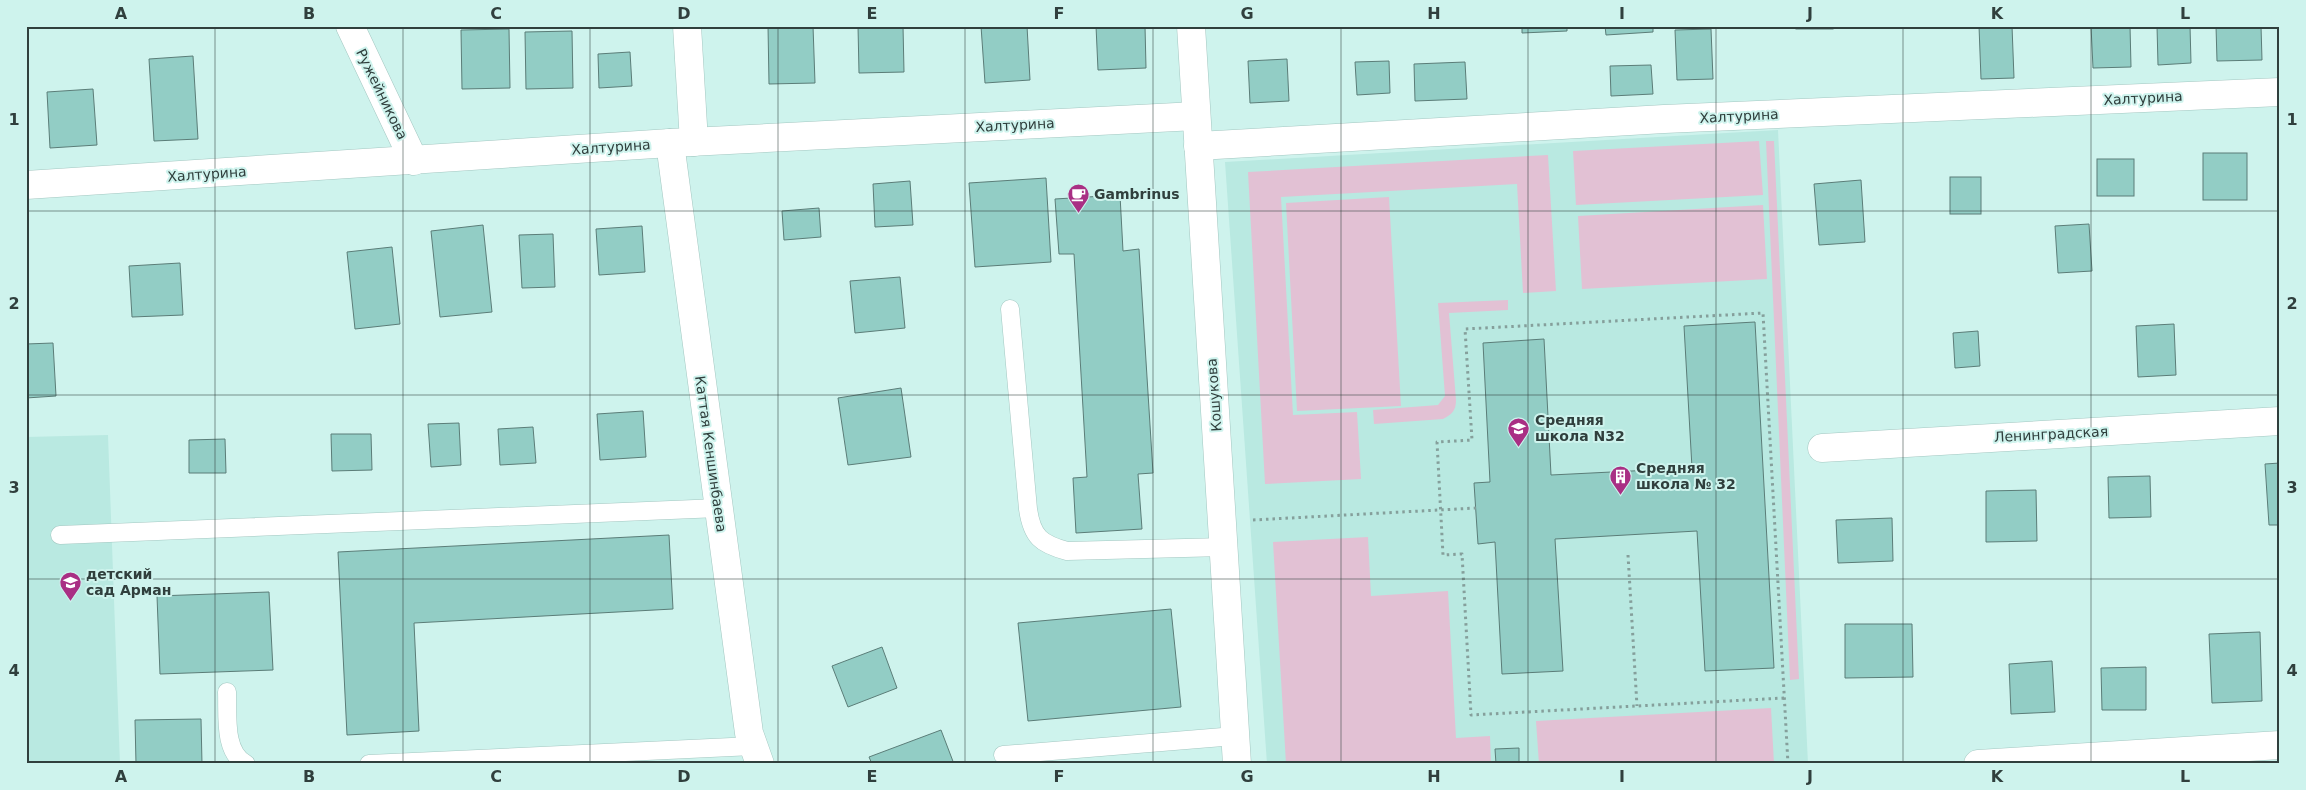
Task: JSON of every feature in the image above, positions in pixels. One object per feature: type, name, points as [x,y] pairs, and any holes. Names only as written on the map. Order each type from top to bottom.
[{"type":"street","name":"Ружейникова","points":[[350,26],[414,161]]},
{"type":"street","name":"Каттая Кеншинбаева","points":[[687,26],[682,143],[719,508],[749,734],[756,755]]},
{"type":"street","name":"Кошукова","points":[[1191,26],[1237,764]]},
{"type":"street","name":"Халтурина","points":[[1198,146],[1674,119],[2280,92]]},
{"type":"street","name":"Халтурина","points":[[26,185],[682,143],[1196,116]]},
{"type":"street","name":"Ленинградская","points":[[1822,448],[2280,421]]},
{"type":"street","points":[[1978,764],[2280,745]]},
{"type":"lane","points":[[1010,309],[1028,509],[1030,524],[1036,537],[1049,546],[1068,551],[1223,534]]},
{"type":"lane","points":[[60,535],[719,508]]},
{"type":"lane","points":[[227,692],[230,740],[234,754],[246,764]]},
{"type":"lane","points":[[1003,754],[1236,736]]},
{"type":"lane","points":[[368,764],[756,755]]},
{"type":"path","points":[[1784,698],[1471,715],[1462,554],[1443,555],[1437,442],[1472,440],[1465,329],[1763,313],[1788,764]]},
{"type":"path","points":[[1223,534],[1440,510],[1476,508]]},
{"type":"path","points":[[1628,555],[1637,706]]},
{"type":"shaded area","name":"Средняя школа N32","points":[[1778,130],[1808,764],[1267,764],[1225,162]]},
{"type":"shaded area","points":[[1759,141],[1763,195],[1576,205],[1573,151]]},
{"type":"shaded area","points":[[1766,141],[1774,141],[1799,679],[1790,680]]},
{"type":"shaded area","points":[[1548,155],[1556,291],[1523,293],[1517,184],[1281,197],[1293,415],[1357,412],[1361,479],[1265,484],[1248,172]]},
{"type":"shaded area","points":[[1389,197],[1401,406],[1297,411],[1286,203]]},
{"type":"shaded area","points":[[1763,205],[1767,279],[1582,289],[1578,216]]},
{"type":"shaded area","points":[[1508,300],[1508,310],[1449,313],[1456,400],[1451,414],[1443,419],[1374,424],[1373,410],[1438,405],[1445,396],[1438,303]]},
{"type":"shaded area","name":"детский сад Арман","points":[[108,435],[120,764],[26,764],[26,437]]},
{"type":"shaded area","points":[[1368,537],[1371,596],[1448,591],[1456,738],[1490,736],[1491,764],[1286,764],[1273,542]]},
{"type":"shaded area","points":[[1771,708],[1774,764],[1539,764],[1536,721]]},
{"type":"building","points":[[768,26],[813,26],[815,83],[769,84]]},
{"type":"building","points":[[858,26],[903,26],[904,72],[859,73]]},
{"type":"building","points":[[981,26],[1027,26],[1030,80],[985,83]]},
{"type":"building","points":[[1096,26],[1145,26],[1146,68],[1098,70]]},
{"type":"building","points":[[1522,26],[1567,26],[1567,31],[1522,33]]},
{"type":"building","points":[[1605,26],[1653,26],[1653,32],[1606,35]]},
{"type":"building","points":[[1796,26],[1833,26],[1833,29],[1796,29]]},
{"type":"building","points":[[1979,26],[2012,26],[2014,78],[1981,79]]},
{"type":"building","points":[[2091,26],[2130,26],[2131,67],[2093,68]]},
{"type":"building","points":[[2157,26],[2190,26],[2191,63],[2158,65]]},
{"type":"building","points":[[2216,26],[2261,26],[2262,60],[2217,61]]},
{"type":"building","points":[[509,29],[510,88],[462,89],[461,30]]},
{"type":"building","points":[[1711,29],[1713,79],[1677,80],[1675,30]]},
{"type":"building","points":[[572,31],[573,88],[526,89],[525,32]]},
{"type":"building","points":[[630,52],[632,86],[599,88],[598,54]]},
{"type":"building","points":[[193,56],[198,139],[154,141],[149,59]]},
{"type":"building","points":[[1287,59],[1289,101],[1250,103],[1248,61]]},
{"type":"building","points":[[1389,61],[1390,93],[1357,95],[1355,62]]},
{"type":"building","points":[[1465,62],[1467,99],[1415,101],[1414,64]]},
{"type":"building","points":[[1651,65],[1653,94],[1611,96],[1610,66]]},
{"type":"building","points":[[93,89],[97,145],[50,148],[47,92]]},
{"type":"building","points":[[2203,153],[2247,153],[2247,200],[2203,200]]},
{"type":"building","points":[[2097,159],[2134,159],[2134,196],[2097,196]]},
{"type":"building","points":[[1950,177],[1981,177],[1981,214],[1950,214]]},
{"type":"building","points":[[1046,178],[1051,262],[975,267],[969,183]]},
{"type":"building","points":[[1861,180],[1865,242],[1819,245],[1814,184]]},
{"type":"building","points":[[910,181],[913,225],[875,227],[873,184]]},
{"type":"building","points":[[1120,195],[1123,251],[1139,249],[1153,473],[1138,474],[1142,529],[1076,533],[1073,478],[1087,477],[1074,254],[1059,254],[1055,199]]},
{"type":"building","points":[[819,208],[821,237],[784,240],[782,211]]},
{"type":"building","points":[[2089,224],[2092,271],[2058,273],[2055,226]]},
{"type":"building","points":[[483,225],[492,312],[440,317],[431,231]]},
{"type":"building","points":[[642,226],[645,272],[599,275],[596,229]]},
{"type":"building","points":[[553,234],[555,287],[522,288],[519,235]]},
{"type":"building","points":[[392,247],[400,324],[355,329],[347,252]]},
{"type":"building","points":[[180,263],[183,315],[132,317],[129,266]]},
{"type":"building","points":[[900,277],[905,328],[855,333],[850,281]]},
{"type":"building","name":"Средняя школа № 32","points":[[1755,322],[1774,668],[1705,671],[1697,531],[1555,539],[1563,671],[1502,674],[1495,542],[1478,544],[1474,483],[1490,482],[1483,343],[1544,339],[1551,475],[1692,468],[1684,326]]},
{"type":"building","points":[[2174,324],[2176,375],[2138,377],[2136,326]]},
{"type":"building","points":[[1978,331],[1980,366],[1955,368],[1953,333]]},
{"type":"building","points":[[53,343],[56,396],[26,398],[26,344]]},
{"type":"building","points":[[901,388],[911,457],[848,465],[838,398]]},
{"type":"building","points":[[643,411],[646,457],[600,460],[597,414]]},
{"type":"building","points":[[459,423],[461,465],[431,467],[428,424]]},
{"type":"building","points":[[533,427],[536,463],[500,465],[498,429]]},
{"type":"building","points":[[331,434],[371,434],[372,470],[332,471]]},
{"type":"building","points":[[225,439],[226,473],[189,473],[189,440]]},
{"type":"building","points":[[2280,463],[2280,525],[2269,525],[2265,464]]},
{"type":"building","points":[[2150,476],[2151,517],[2109,518],[2108,477]]},
{"type":"building","points":[[2036,490],[2037,541],[1986,542],[1986,491]]},
{"type":"building","points":[[1892,518],[1893,561],[1838,563],[1836,520]]},
{"type":"building","points":[[669,535],[673,609],[414,623],[419,731],[347,735],[338,552]]},
{"type":"building","points":[[269,592],[273,670],[160,674],[157,596]]},
{"type":"building","points":[[1171,609],[1181,707],[1028,721],[1018,623]]},
{"type":"building","points":[[1845,624],[1912,624],[1913,677],[1845,678]]},
{"type":"building","points":[[2260,632],[2262,701],[2212,703],[2209,634]]},
{"type":"building","points":[[882,647],[897,688],[848,707],[832,666]]},
{"type":"building","points":[[2052,661],[2055,712],[2011,714],[2009,664]]},
{"type":"building","points":[[2146,667],[2146,710],[2102,710],[2101,668]]},
{"type":"building","points":[[201,719],[202,764],[136,764],[135,720]]},
{"type":"building","points":[[941,730],[954,764],[872,764],[869,757]]},
{"type":"building","points":[[1519,748],[1519,764],[1496,764],[1495,749]]},
{"type":"place","name":"Gambrinus","points":[[1078,213]]},
{"type":"place","name":"Средняя школа N32","points":[[1519,447]]},
{"type":"place","name":"Средняя школа № 32","points":[[1620,495]]},
{"type":"place","name":"детский сад Арман","points":[[70,601]]}]
